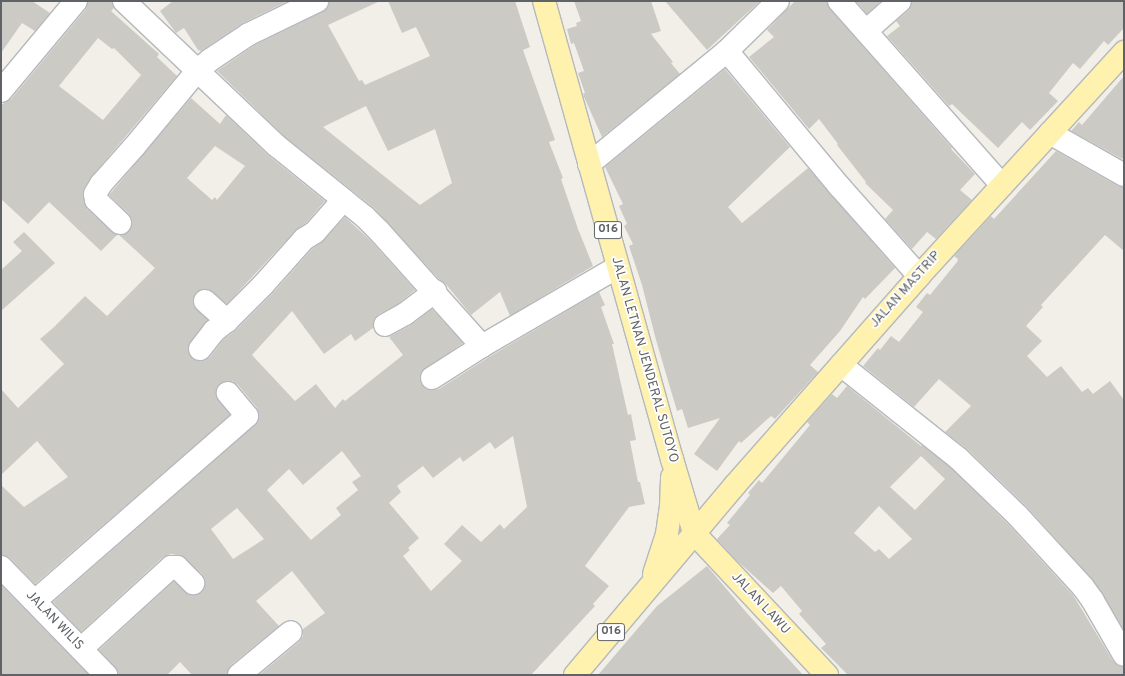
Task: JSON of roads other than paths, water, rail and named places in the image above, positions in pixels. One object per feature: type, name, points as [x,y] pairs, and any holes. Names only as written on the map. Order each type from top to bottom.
[{"type":"main road","name":"JALAN LETNAN JENDERAL SUTOYO","points":[[544,1],[694,533]]},
{"type":"main road","name":"JALAN MASTRIP","points":[[694,533],[919,276],[1050,133],[1122,59]]},
{"type":"main road","name":"016","points":[[648,590],[667,534],[671,507],[672,459]]},
{"type":"main road","name":"016","points":[[575,675],[648,590],[694,533]]},
{"type":"main road","name":"JALAN LAWU","points":[[694,533],[825,675]]},
{"type":"street","points":[[1,91],[76,1]]},
{"type":"street","points":[[124,1],[277,146],[380,232],[482,346]]},
{"type":"street","points":[[120,223],[96,200],[95,194],[101,184],[198,70],[210,60],[249,34],[317,1]]},
{"type":"street","points":[[589,164],[727,51],[778,1]]},
{"type":"street","points":[[839,1],[1002,185]]},
{"type":"street","points":[[866,31],[900,1]]},
{"type":"street","points":[[727,51],[840,187],[919,276]]},
{"type":"street","points":[[1050,133],[1124,175]]},
{"type":"street","points":[[200,349],[214,331],[227,321],[304,239],[314,232],[343,200]]},
{"type":"street","points":[[432,378],[482,346],[618,267]]},
{"type":"street","points":[[385,325],[405,314],[434,291]]},
{"type":"street","points":[[205,301],[227,321]]},
{"type":"street","points":[[841,365],[958,458],[1018,516],[1083,587],[1093,601],[1124,655]]},
{"type":"street","points":[[36,601],[247,416],[228,393]]},
{"type":"street","name":"JALAN WILIS","points":[[1,567],[36,601],[106,675]]},
{"type":"street","points":[[81,649],[171,567],[177,568],[193,583]]},
{"type":"street","points":[[239,675],[291,632]]}]
